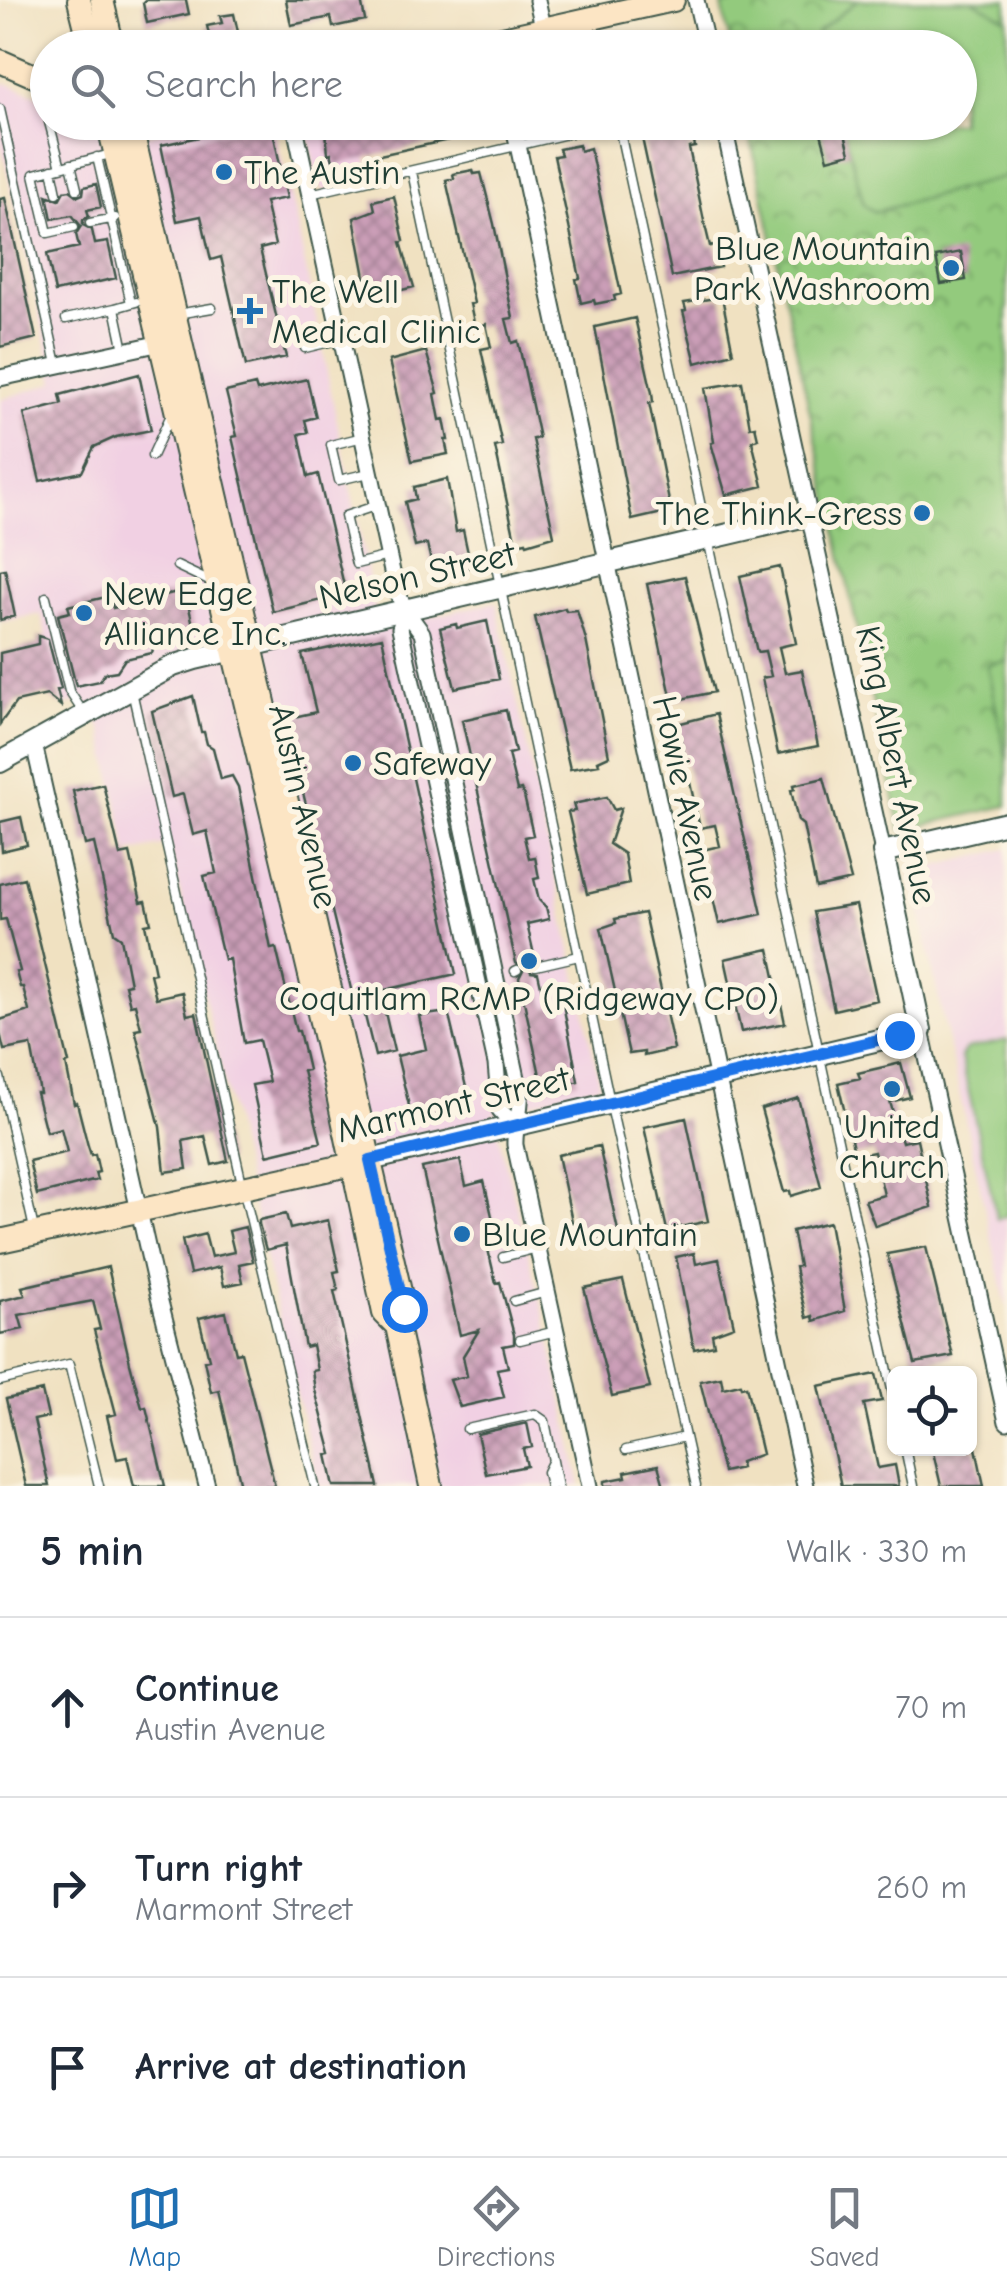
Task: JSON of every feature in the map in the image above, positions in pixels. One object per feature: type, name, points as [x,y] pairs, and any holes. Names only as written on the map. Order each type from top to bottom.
[{"type":"main road","points":[[79,0],[86,30]]},
{"type":"main road","points":[[102,0],[109,30]]},
{"type":"main road","points":[[537,30],[673,0]]},
{"type":"main road","points":[[0,61],[30,74]]},
{"type":"main road","name":"Austin Avenue","points":[[107,140],[106,155],[141,301],[161,342],[217,586],[296,810],[361,1162]]},
{"type":"main road","name":"Austin Avenue","points":[[134,140],[185,350],[241,648],[361,1162],[404,1309],[397,1326],[431,1486]]},
{"type":"main road","points":[[161,342],[185,350]]},
{"type":"main road","name":"Marmont Street","points":[[0,1241],[361,1162]]},
{"type":"street","points":[[537,0],[543,28]]},
{"type":"street","points":[[696,0],[702,30]]},
{"type":"street","points":[[298,140],[396,590],[422,633],[516,1072],[522,1104],[514,1125],[590,1486]]},
{"type":"street","name":"Howie Avenue","points":[[517,140],[804,1486]]},
{"type":"street","name":"King Albert Avenue","points":[[727,140],[1007,1422]]},
{"type":"street","points":[[0,378],[161,342]]},
{"type":"street","name":"Nelson Street","points":[[0,762],[173,666],[810,515]]},
{"type":"street","points":[[34,744],[139,1211],[206,1486]]},
{"type":"street","points":[[883,852],[1007,823]]},
{"type":"street","name":"Marmont Street","points":[[361,1162],[921,1030]]},
{"type":"lane","points":[[0,109],[57,364]]},
{"type":"lane","points":[[51,140],[57,193]]},
{"type":"lane","points":[[310,194],[541,140]]},
{"type":"lane","points":[[622,140],[887,1367]]},
{"type":"lane","points":[[63,216],[70,228],[48,233],[34,174],[106,155]]},
{"type":"lane","points":[[71,164],[77,189]]},
{"type":"lane","points":[[412,172],[696,1486]]},
{"type":"lane","points":[[90,223],[121,217]]},
{"type":"lane","points":[[66,319],[141,301]]},
{"type":"lane","points":[[115,308],[124,350]]},
{"type":"lane","points":[[177,314],[212,308]]},
{"type":"lane","points":[[305,348],[342,339]]},
{"type":"lane","points":[[152,456],[176,404]]},
{"type":"lane","points":[[363,438],[330,445],[339,480],[371,472]]},
{"type":"lane","points":[[378,505],[344,516],[356,564],[388,556]]},
{"type":"lane","points":[[177,566],[217,586]]},
{"type":"lane","points":[[46,597],[69,691],[86,716]]},
{"type":"lane","points":[[131,688],[242,1188],[314,1486]]},
{"type":"lane","points":[[536,966],[579,956]]},
{"type":"lane","points":[[0,1077],[35,1234]]},
{"type":"lane","points":[[504,1257],[538,1248]]},
{"type":"lane","points":[[514,1300],[547,1292]]},
{"type":"lane","points":[[520,1340],[556,1331]]},
{"type":"lane","points":[[0,1381],[69,1364],[99,1486]]},
{"type":"lane","points":[[467,1429],[535,1414],[545,1421],[558,1486]]},
{"type":"lane","points":[[626,1450],[685,1438]]},
{"type":"lane","points":[[907,1456],[913,1486]]},
{"type":"lane","points":[[550,1486],[547,1472],[553,1459]]},
{"type":"shaded area","points":[[0,84],[30,92],[30,140],[277,140],[379,628],[496,602],[600,1085],[493,1113],[547,1326],[581,1486],[318,1486],[169,844],[128,853],[102,729],[83,700],[63,706],[41,614],[0,622],[0,400],[55,382],[0,140]]},
{"type":"shaded area","points":[[309,140],[363,140],[372,180],[324,191],[316,176]]},
{"type":"shaded area","points":[[1007,849],[1007,1310],[911,872]]},
{"type":"green space","points":[[748,0],[1007,0],[1007,806],[901,830],[751,140],[977,140],[977,30],[727,30],[722,6]]},
{"type":"green space","points":[[858,0],[972,0],[1007,19],[1007,176],[875,212],[864,205],[847,140],[977,140],[977,30],[821,30]]},
{"type":"green space","points":[[1007,661],[1007,762],[987,665]]},
{"type":"green space","points":[[1007,1040],[1007,1216],[997,1219],[961,1057],[966,1049]]},
{"type":"building","points":[[186,0],[189,14],[147,23],[143,3]]},
{"type":"building","points":[[286,0],[361,0],[365,20],[333,27],[331,17],[291,25]]},
{"type":"building","points":[[234,14],[238,30],[208,30],[207,26],[222,23],[220,16]]},
{"type":"building","points":[[185,140],[275,140],[287,198],[265,202],[275,245],[260,249],[286,357],[246,366],[221,257],[211,260],[201,216],[177,221],[161,145]]},
{"type":"building","points":[[327,140],[449,140],[334,165],[331,153],[328,154]]},
{"type":"building","points":[[642,140],[694,140],[695,147],[689,148],[704,221],[710,246],[716,245],[720,267],[672,277]]},
{"type":"building","points":[[823,140],[847,140],[850,153],[828,159]]},
{"type":"building","points":[[579,145],[580,151],[590,148],[621,294],[614,296],[615,300],[595,304],[594,300],[581,303],[576,279],[580,278],[554,156],[561,155],[559,149]]},
{"type":"building","points":[[473,170],[474,174],[481,173],[494,224],[513,318],[506,319],[512,343],[518,341],[539,438],[533,439],[554,536],[527,544],[516,544],[495,447],[502,445],[481,349],[491,347],[486,324],[475,327],[470,304],[474,303],[446,180],[454,178],[453,174]]},
{"type":"building","points":[[96,184],[101,207],[87,210],[89,216],[83,225],[92,230],[95,244],[108,242],[116,278],[55,292],[47,254],[79,247],[76,234],[81,226],[72,215],[52,219],[47,195],[59,200],[64,191],[70,190],[78,196],[83,194],[84,187]]},
{"type":"building","points":[[394,196],[404,241],[401,242],[414,287],[369,298],[354,218],[375,210],[373,201]]},
{"type":"building","points":[[5,198],[36,338],[0,347],[0,199]]},
{"type":"building","name":"Blue Mountain Park Washroom","points":[[961,252],[966,280],[941,284],[936,257]]},
{"type":"building","points":[[722,297],[733,353],[696,363],[684,303]]},
{"type":"building","points":[[635,318],[671,511],[632,520],[595,327]]},
{"type":"building","points":[[426,351],[438,393],[435,394],[440,420],[444,419],[448,454],[412,461],[389,361]]},
{"type":"building","points":[[139,374],[151,430],[116,437],[94,447],[82,472],[40,481],[24,414],[62,404],[60,395]]},
{"type":"building","points":[[307,379],[316,417],[305,420],[308,432],[299,434],[308,477],[318,474],[346,594],[273,612],[232,437],[237,436],[226,392],[255,385],[257,391]]},
{"type":"building","points":[[742,382],[750,427],[755,426],[758,439],[752,441],[763,486],[726,495],[711,443],[714,442],[705,388]]},
{"type":"building","points":[[447,479],[456,532],[463,530],[471,567],[434,575],[427,544],[415,547],[405,502],[416,499],[414,487]]},
{"type":"building","points":[[780,567],[796,643],[779,647],[785,673],[802,670],[818,746],[778,754],[762,678],[771,676],[765,651],[757,652],[740,576]]},
{"type":"building","points":[[5,569],[15,616],[0,620],[0,570]]},
{"type":"building","points":[[685,576],[714,692],[672,701],[647,584]]},
{"type":"building","points":[[185,590],[195,634],[154,646],[152,653],[125,659],[117,671],[105,673],[100,681],[76,686],[58,615],[70,612],[68,606],[110,596],[113,608]]},
{"type":"building","points":[[565,608],[577,610],[586,640],[609,756],[599,764],[570,769],[535,617]]},
{"type":"building","points":[[487,621],[499,679],[455,688],[440,628]]},
{"type":"building","points":[[38,636],[48,639],[61,689],[57,690],[61,706],[47,695],[16,702],[0,724],[0,653],[38,644]]},
{"type":"building","name":"Safeway","points":[[382,637],[456,974],[380,991],[394,1051],[375,1056],[360,996],[353,997],[285,719],[316,712],[302,654]]},
{"type":"building","points":[[193,696],[201,732],[213,748],[221,779],[232,776],[238,787],[271,949],[276,948],[299,1031],[308,1070],[303,1071],[321,1142],[267,1155],[252,1085],[269,1082],[259,1040],[244,1043],[229,959],[224,960],[204,876],[216,873],[207,831],[193,835],[183,794],[172,797],[152,711]]},
{"type":"building","points":[[506,710],[515,752],[508,754],[533,835],[524,837],[529,858],[535,857],[539,878],[534,879],[549,919],[527,924],[535,959],[529,967],[531,972],[538,973],[546,1008],[563,1004],[578,1081],[543,1089],[519,978],[524,968],[516,963],[462,720]]},
{"type":"building","points":[[716,714],[762,914],[719,924],[702,850],[720,846],[715,825],[700,828],[677,724]]},
{"type":"building","points":[[824,778],[851,880],[816,888],[791,790],[794,785]]},
{"type":"building","points":[[103,784],[120,855],[130,853],[141,902],[146,901],[151,923],[145,924],[155,973],[150,974],[156,998],[182,992],[187,1015],[196,1013],[228,1161],[212,1165],[205,1136],[183,1141],[187,1169],[165,1172],[160,1127],[135,1029],[141,1028],[125,985],[130,984],[121,938],[114,933],[94,843],[85,845],[73,791]]},
{"type":"building","points":[[607,797],[614,810],[621,808],[609,844],[624,854],[629,884],[587,894],[568,812],[575,811],[573,804]]},
{"type":"building","points":[[21,817],[27,845],[2,851],[0,822]]},
{"type":"building","points":[[24,878],[69,1063],[66,1064],[74,1104],[77,1103],[99,1172],[95,1173],[97,1180],[37,1195],[29,1161],[67,1152],[61,1128],[46,1132],[36,1093],[40,1093],[31,1045],[4,1050],[0,1033],[0,1020],[29,1011],[16,972],[20,971],[6,919],[0,920],[0,884]]},
{"type":"building","points":[[856,905],[877,1000],[834,1010],[813,912]]},
{"type":"building","points":[[644,913],[674,1049],[644,1056],[644,1052],[629,1054],[601,928],[616,923],[615,919]]},
{"type":"building","points":[[769,949],[785,1023],[741,1032],[725,959]]},
{"type":"building","points":[[448,1012],[471,1108],[421,1119],[419,1112],[411,1114],[397,1056],[426,1049],[419,1016]]},
{"type":"building","points":[[901,1063],[910,1097],[890,1102],[902,1142],[917,1139],[932,1207],[875,1226],[865,1200],[884,1195],[874,1152],[855,1156],[838,1083],[860,1078],[858,1073]]},
{"type":"building","points":[[798,1098],[821,1187],[791,1196],[790,1191],[784,1192],[761,1109]]},
{"type":"building","points":[[686,1118],[708,1221],[667,1230],[644,1127]]},
{"type":"building","points":[[599,1146],[619,1235],[577,1245],[558,1155]]},
{"type":"building","points":[[460,1160],[466,1186],[484,1181],[497,1238],[486,1241],[514,1344],[503,1346],[508,1367],[497,1369],[504,1397],[460,1407],[450,1380],[467,1376],[463,1356],[479,1330],[460,1335],[422,1168]]},
{"type":"building","points":[[286,1214],[290,1229],[328,1220],[339,1271],[334,1272],[338,1290],[334,1291],[378,1486],[334,1486],[327,1455],[332,1454],[312,1371],[317,1370],[312,1345],[305,1347],[286,1245],[266,1250],[259,1224],[259,1220]]},
{"type":"building","points":[[829,1222],[845,1311],[814,1321],[813,1316],[807,1318],[798,1283],[792,1231]]},
{"type":"building","points":[[245,1227],[253,1261],[239,1264],[243,1282],[224,1286],[220,1267],[190,1274],[182,1240],[205,1234],[211,1257],[234,1252],[229,1231]]},
{"type":"building","points":[[926,1247],[953,1356],[915,1363],[887,1254]]},
{"type":"building","points":[[694,1253],[696,1264],[719,1259],[734,1326],[712,1334],[714,1345],[694,1349],[676,1257]]},
{"type":"building","points":[[108,1267],[165,1486],[134,1486],[127,1457],[117,1459],[107,1416],[116,1414],[94,1330],[100,1329],[93,1301],[19,1315],[23,1329],[0,1334],[0,1301],[25,1295],[22,1287]]},
{"type":"building","points":[[623,1280],[650,1388],[612,1396],[584,1288]]},
{"type":"building","points":[[226,1312],[236,1353],[241,1352],[275,1486],[241,1486],[219,1390],[211,1392],[204,1360],[209,1359],[199,1318]]},
{"type":"building","points":[[876,1374],[882,1401],[864,1404],[878,1468],[895,1465],[899,1486],[841,1486],[819,1386]]},
{"type":"building","points":[[721,1377],[723,1388],[746,1386],[762,1454],[740,1462],[741,1468],[723,1472],[700,1381]]},
{"type":"building","points":[[42,1391],[48,1417],[34,1420],[49,1486],[26,1486],[6,1399]]},
{"type":"building","points":[[527,1423],[532,1447],[523,1449],[527,1466],[486,1474],[477,1434]]},
{"type":"building","points":[[977,1453],[984,1486],[941,1486],[934,1456],[977,1456]]},
{"type":"building","points":[[658,1465],[664,1486],[605,1486],[605,1481],[626,1477],[625,1472]]},
{"type":"place","name":"The Austin","points":[[224,172]]},
{"type":"place","name":"Blue Mountain Park Washroom","points":[[951,268]]},
{"type":"place","name":"The Well Medical Clinic","points":[[250,311]]},
{"type":"place","name":"The Think-Gress","points":[[922,513]]},
{"type":"place","name":"New Edge Alliance Inc.","points":[[84,613]]},
{"type":"place","name":"Safeway","points":[[353,763]]},
{"type":"place","name":"Coquitlam RCMP (Ridgeway CPO)","points":[[529,961]]},
{"type":"place","name":"United Church","points":[[892,1089]]},
{"type":"place","name":"Blue Mountain","points":[[462,1234]]},
{"type":"route","points":[[404,1309],[370,1160],[899,1035]]}]
